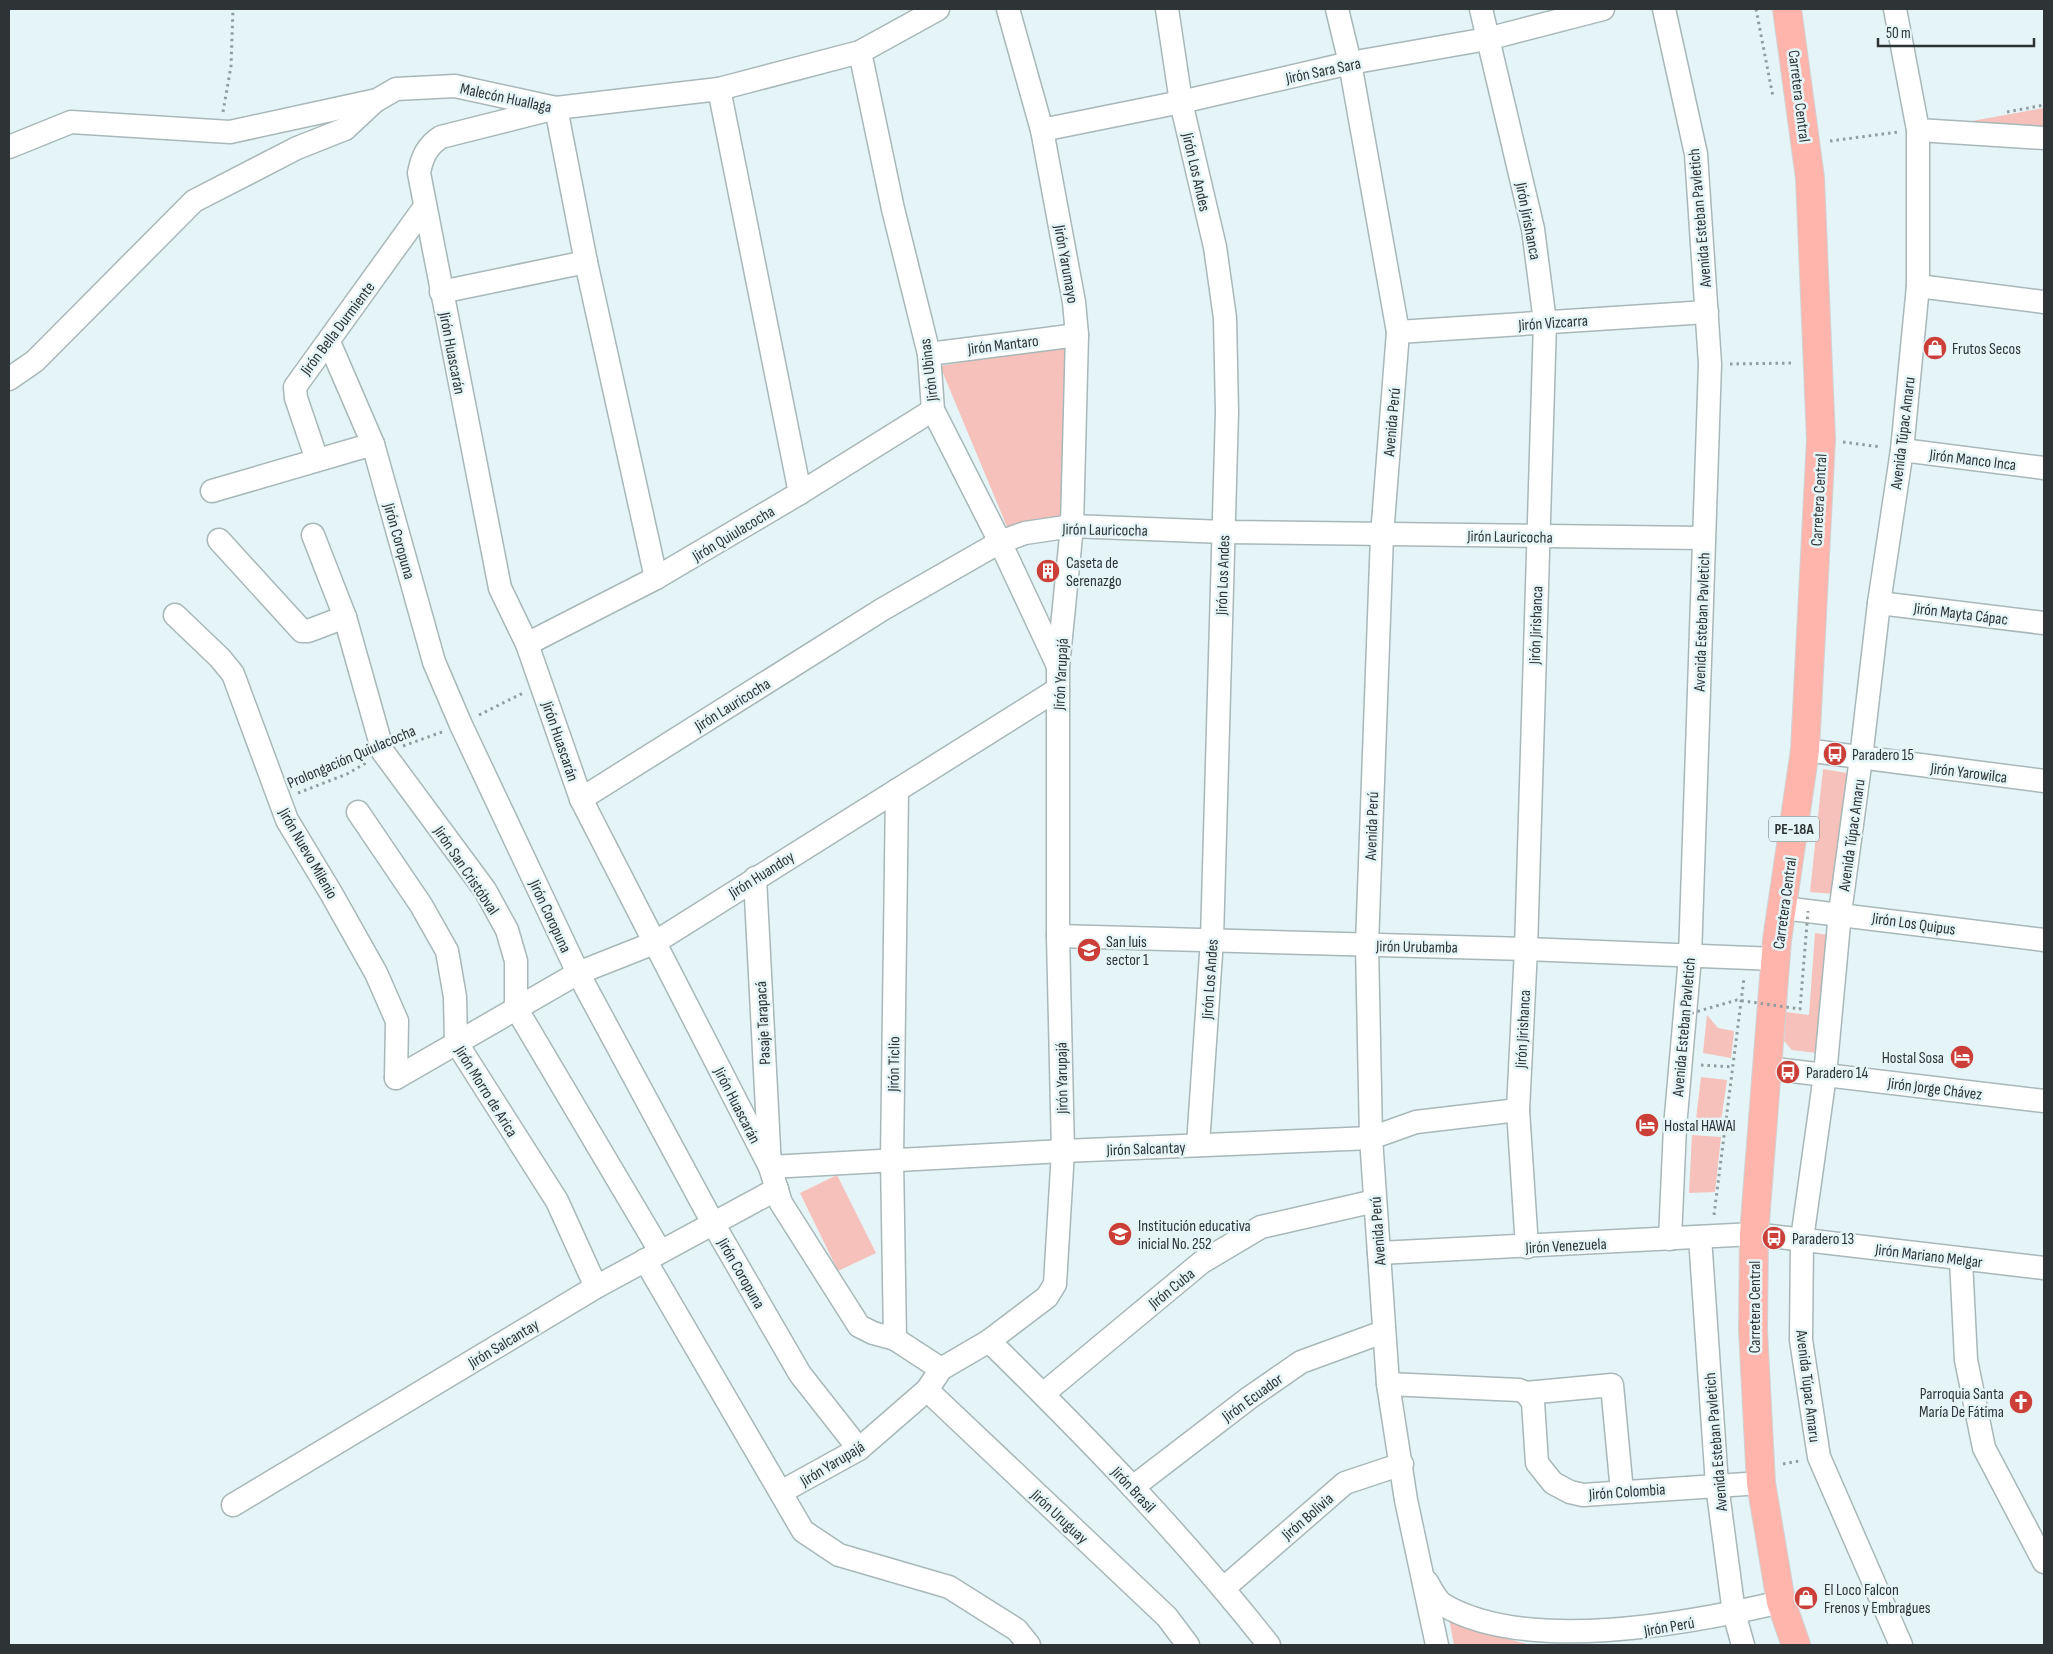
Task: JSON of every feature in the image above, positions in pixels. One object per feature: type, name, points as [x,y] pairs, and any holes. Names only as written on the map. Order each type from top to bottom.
[{"type":"highway","name":"Carretera Central","points":[[1787,9],[1807,144],[1821,439],[1796,910],[1776,959],[1754,1234],[1753,1330],[1761,1475],[1781,1602],[1796,1645]]},
{"type":"street","name":"Malecón Huallaga","points":[[9,147],[71,122],[230,132],[377,100],[396,89],[455,86],[556,108],[719,89],[860,52],[938,9]]},
{"type":"street","name":"Jirón Yarumayo","points":[[1008,9],[1042,130],[1074,302],[1077,335],[1072,526]]},
{"type":"street","name":"Jirón Los Andes","points":[[1167,9],[1181,102],[1215,248],[1224,318],[1227,412],[1212,939],[1198,1146]]},
{"type":"street","name":"Avenida Perú","points":[[1337,9],[1350,63],[1398,332],[1382,535],[1367,945],[1371,1138],[1388,1384],[1402,1464],[1406,1500],[1425,1580],[1437,1645]]},
{"type":"street","name":"Jirón Jirishanca","points":[[1481,9],[1533,229],[1545,322],[1537,536],[1526,948],[1518,1110],[1527,1247]]},
{"type":"street","name":"Jirón Sara Sara","points":[[1042,130],[1181,102],[1350,63],[1487,39],[1603,9]]},
{"type":"street","name":"Avenida Esteban Pavletich","points":[[1664,9],[1696,154],[1710,364],[1690,957],[1675,1127],[1670,1238]]},
{"type":"street","name":"Avenida Túpac Amaru","points":[[1895,9],[1918,130],[1918,286],[1902,450],[1878,603],[1862,758],[1840,913],[1825,1075],[1802,1239],[1801,1340],[1819,1457],[1901,1645]]},
{"type":"street","name":"Jirón Ubinas","points":[[860,52],[893,209],[929,354],[932,410],[1000,542],[1058,678]]},
{"type":"street","points":[[719,89],[800,494]]},
{"type":"street","points":[[9,379],[35,361],[194,201],[297,148],[345,129],[377,100]]},
{"type":"street","points":[[556,108],[586,262],[656,578]]},
{"type":"street","name":"Jirón Huascarán","points":[[556,108],[441,137],[432,143],[421,161],[419,173],[424,208],[500,588],[527,644],[581,799],[770,1167],[781,1202],[859,1326],[873,1333],[895,1339],[941,1369]]},
{"type":"street","points":[[1918,130],[2044,138]]},
{"type":"street","name":"Jirón Bella Durmiente","points":[[317,460],[296,398],[295,388],[299,379],[329,342],[424,208]]},
{"type":"street","points":[[441,292],[586,262]]},
{"type":"street","points":[[1918,286],[2044,302]]},
{"type":"street","name":"Jirón Vizcarra","points":[[1398,332],[1707,312]]},
{"type":"street","name":"Jirón Mantaro","points":[[929,354],[1077,335]]},
{"type":"street","name":"Jirón Coropuna","points":[[329,342],[373,444],[434,662],[461,725],[578,973],[714,1225],[800,1374],[859,1449]]},
{"type":"street","name":"Jirón Quiulacocha","points":[[527,644],[656,578],[800,494],[932,410]]},
{"type":"street","points":[[212,492],[373,444]]},
{"type":"street","name":"Jirón Manco Inca","points":[[1902,450],[2044,468]]},
{"type":"street","name":"Jirón Lauricocha","points":[[581,799],[883,609],[1000,542],[1025,533],[1072,526],[1224,532],[1703,538]]},
{"type":"street","name":"Jirón Yarupajá","points":[[781,1492],[859,1449],[927,1390],[941,1369],[989,1341],[1047,1297],[1055,1284],[1063,1151],[1058,936],[1058,678],[1072,526]]},
{"type":"street","name":"Jirón San Cristóbval","points":[[313,535],[345,617],[383,752],[485,890],[507,930],[516,961],[516,1008]]},
{"type":"street","points":[[219,540],[302,630],[308,631],[345,617]]},
{"type":"street","name":"Jirón Mayta Cápac","points":[[1878,603],[2044,623]]},
{"type":"street","name":"Jirón Nuevo Milenio","points":[[175,615],[220,658],[233,674],[287,820],[332,893],[376,973],[397,1021],[396,1078]]},
{"type":"street","name":"Jirón Huandoy","points":[[396,1078],[578,973],[654,943],[897,790],[1058,678]]},
{"type":"street","name":"Jirón Yarowilca","points":[[1805,750],[2044,781]]},
{"type":"street","name":"Jirón Ticlio","points":[[895,1339],[892,1159],[897,790]]},
{"type":"street","name":"Jirón Morro de Arica","points":[[358,812],[421,905],[446,951],[455,997],[456,1042],[557,1201],[596,1287]]},
{"type":"street","name":"Pasaje Tarapacá","points":[[755,878],[770,1167]]},
{"type":"street","name":"Jirón Los Quipus","points":[[1796,910],[1840,913],[2044,940]]},
{"type":"street","name":"Jirón Urubamba","points":[[1058,936],[1526,948],[1690,957],[1776,959]]},
{"type":"street","points":[[516,1008],[803,1531],[840,1555],[949,1587],[1017,1630],[1029,1645]]},
{"type":"street","name":"Jirón Jorge Chávez","points":[[1766,1068],[2044,1101]]},
{"type":"street","name":"Jirón Salcantay","points":[[770,1167],[892,1159],[1371,1138],[1416,1122],[1518,1110]]},
{"type":"street","name":"Jirón Salcantay","points":[[233,1505],[596,1287],[777,1190]]},
{"type":"street","name":"Jirón Cuba","points":[[1043,1394],[1202,1262],[1261,1226],[1375,1201]]},
{"type":"street","name":"Jirón Venezuela","points":[[1379,1253],[1754,1234]]},
{"type":"street","name":"Jirón Mariano Melgar","points":[[1754,1234],[1961,1260],[2044,1268]]},
{"type":"street","name":"Avenida Esteban Pavletich","points":[[1705,1237],[1717,1485],[1734,1613],[1743,1645]]},
{"type":"street","points":[[1961,1260],[1966,1360],[1984,1448],[2044,1562]]},
{"type":"street","name":"Jirón Ecuador","points":[[1133,1487],[1300,1362],[1383,1332]]},
{"type":"street","name":"Jirón Brasil","points":[[989,1341],[1133,1487],[1224,1588],[1269,1645]]},
{"type":"street","points":[[1388,1384],[1519,1390],[1526,1393],[1612,1385],[1622,1492]]},
{"type":"street","name":"Jirón Uruguay","points":[[927,1390],[1166,1617],[1188,1645]]},
{"type":"street","name":"Jirón Colombia","points":[[1526,1393],[1533,1402],[1537,1463],[1553,1483],[1583,1495],[1717,1485],[1761,1475]]},
{"type":"street","name":"Jirón Bolivia","points":[[1224,1588],[1345,1483],[1402,1464]]},
{"type":"street","name":"Jirón Perú","points":[[1425,1580],[1441,1603],[1477,1624],[1529,1638],[1563,1638],[1629,1632],[1734,1613],[1781,1602]]},
{"type":"street","points":[[1610,1645],[1629,1632]]},
{"type":"path","points":[[220,130],[231,66],[233,9]]},
{"type":"path","points":[[1756,9],[1774,104]]},
{"type":"path","points":[[1807,144],[1918,130]]},
{"type":"path","points":[[1710,364],[1794,364],[1794,354]]},
{"type":"path","points":[[1821,439],[1902,450]]},
{"type":"path","name":"Prolongación Quiulacocha","points":[[279,801],[347,774],[383,752],[461,725],[541,684]]},
{"type":"path","points":[[1685,1015],[1737,1000],[1800,1009],[1796,910]]},
{"type":"path","points":[[1705,1237],[1725,1129],[1747,957]]},
{"type":"path","points":[[1681,1063],[1733,1068]]},
{"type":"path","points":[[1675,1127],[1725,1129]]},
{"type":"path","points":[[1761,1475],[1819,1457]]},
{"type":"shaded area","points":[[2044,108],[2044,133],[1939,127]]},
{"type":"shaded area","points":[[1066,345],[1063,515],[1008,529],[940,366]]},
{"type":"shaded area","points":[[1823,769],[1847,773],[1835,894],[1810,892]]},
{"type":"shaded area","points":[[1815,933],[1828,935],[1817,1053],[1792,1050],[1784,1041],[1786,1012],[1809,1015]]},
{"type":"shaded area","points":[[1707,1015],[1718,1028],[1734,1031],[1731,1058],[1703,1053]]},
{"type":"shaded area","points":[[1701,1077],[1727,1080],[1721,1121],[1696,1119]]},
{"type":"shaded area","points":[[1692,1135],[1721,1137],[1715,1192],[1689,1193]]},
{"type":"shaded area","points":[[837,1175],[876,1253],[838,1271],[800,1193]]},
{"type":"shaded area","points":[[1448,1613],[1483,1632],[1531,1645],[1454,1645]]},
{"type":"building","name":"Caseta de Serenazgo","points":[[1053,562],[1057,575],[1043,580],[1039,567]]},
{"type":"place","name":"Frutos Secos","points":[[1935,348]]},
{"type":"place","name":"Caseta de Serenazgo","points":[[1048,571]]},
{"type":"place","name":"Paradero 15","points":[[1835,754]]},
{"type":"place","name":"San luis sector 1","points":[[1089,950]]},
{"type":"place","name":"Hostal Sosa","points":[[1962,1057]]},
{"type":"place","name":"Paradero 14","points":[[1788,1072]]},
{"type":"place","name":"Hostal HAWAI","points":[[1647,1125]]},
{"type":"place","name":"Institución educativa inicial No. 252","points":[[1120,1234]]},
{"type":"place","name":"Paradero 13","points":[[1774,1238]]},
{"type":"place","name":"Parroquia Santa María De Fátima","points":[[2021,1402]]},
{"type":"place","name":"El Loco Falcon Frenos y Embragues","points":[[1806,1598]]}]
